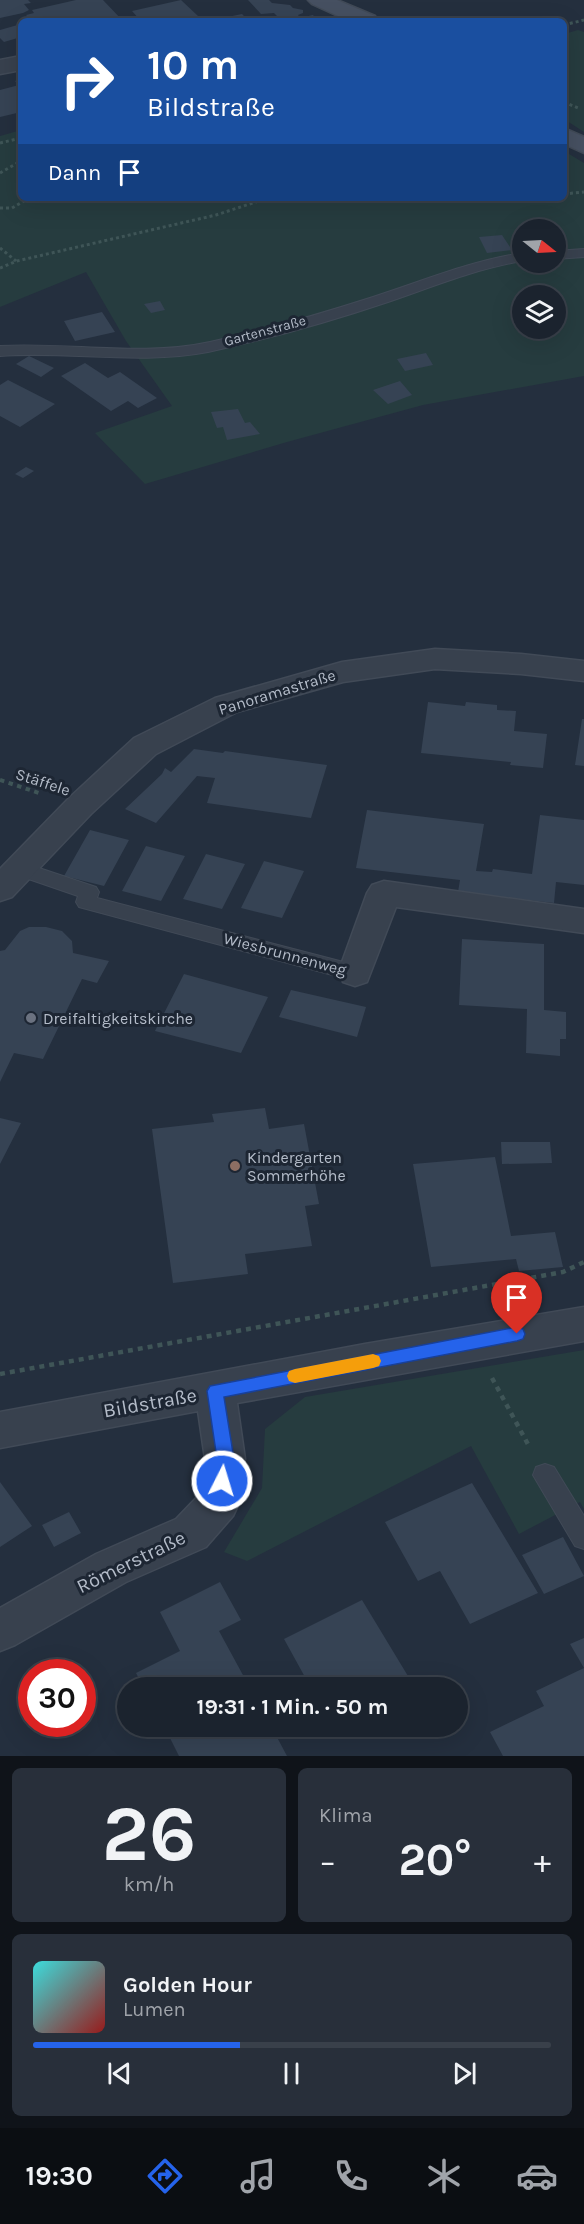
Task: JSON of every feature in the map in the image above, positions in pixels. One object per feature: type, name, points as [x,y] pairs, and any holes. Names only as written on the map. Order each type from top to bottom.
[{"type":"main road","points":[[319,0],[361,18]]},
{"type":"main road","points":[[567,137],[584,146]]},
{"type":"street","points":[[0,67],[18,64]]},
{"type":"street","name":"Panoramastraße","points":[[10,879],[80,806],[145,746],[226,705],[342,672],[435,659],[522,664],[584,671]]},
{"type":"street","name":"Wiesbrunnenweg","points":[[355,973],[384,893],[584,921]]},
{"type":"street","name":"Bildstraße","points":[[0,1430],[472,1341],[584,1324]]},
{"type":"street","name":"Römerstraße","points":[[0,1631],[111,1568],[191,1533],[218,1503],[225,1459],[215,1391]]},
{"type":"lane","points":[[566,254],[584,253]]},
{"type":"lane","name":"Gartenstraße","points":[[0,351],[85,349],[171,354],[264,332],[378,300],[471,268],[512,259]]},
{"type":"lane","name":"Wiesbrunnenweg","points":[[10,879],[89,892],[86,902],[355,973]]},
{"type":"lane","points":[[545,1475],[584,1538]]},
{"type":"path","points":[[567,24],[584,20]]},
{"type":"path","points":[[0,143],[18,139]]},
{"type":"path","points":[[0,173],[18,163]]},
{"type":"path","points":[[567,194],[584,192]]},
{"type":"path","points":[[0,208],[12,208],[24,201]]},
{"type":"path","points":[[0,268],[17,261],[216,215],[259,201]]},
{"type":"path","points":[[0,248],[17,261]]},
{"type":"path","name":"Stäffele","points":[[0,780],[80,806]]},
{"type":"path","points":[[0,1374],[563,1272],[584,1262]]},
{"type":"path","points":[[472,1341],[545,1475]]},
{"type":"green space","points":[[578,30],[584,32],[584,132],[567,121],[567,33]]},
{"type":"green space","points":[[18,131],[18,201],[567,201],[567,153],[584,163],[584,376],[423,405],[145,484],[95,433],[172,406],[126,341],[86,272],[0,307],[0,136]]},
{"type":"green space","points":[[584,1350],[584,1509],[580,1502],[519,1534],[471,1446],[247,1561],[224,1552],[262,1488],[265,1429],[305,1397]]},
{"type":"building","points":[[0,0],[28,0],[31,3],[24,4],[29,10],[23,13],[0,18]]},
{"type":"building","points":[[76,0],[103,0],[120,18],[29,18],[26,15],[34,13],[32,10]]},
{"type":"building","points":[[181,0],[198,16],[138,18],[132,11]]},
{"type":"building","points":[[248,0],[269,0],[272,3],[290,5],[303,10],[303,13],[298,15],[300,18],[279,18],[274,13],[261,14]]},
{"type":"building","points":[[242,14],[246,18],[223,18]]},
{"type":"building","points":[[18,25],[18,38],[4,42],[0,38],[0,30]]},
{"type":"building","points":[[18,85],[18,113],[0,117],[0,90]]},
{"type":"building","points":[[502,235],[512,250],[487,253],[479,237]]},
{"type":"building","points":[[160,301],[165,310],[151,313],[144,304]]},
{"type":"building","points":[[102,312],[115,332],[75,341],[64,321]]},
{"type":"building","points":[[426,353],[433,365],[405,371],[397,359]]},
{"type":"building","points":[[29,356],[54,368],[41,377],[16,364]]},
{"type":"building","points":[[85,363],[108,378],[120,372],[157,398],[138,408],[128,401],[111,411],[61,376]]},
{"type":"building","points":[[8,380],[55,404],[20,427],[0,416],[0,385]]},
{"type":"building","points":[[400,381],[412,395],[388,404],[373,390]]},
{"type":"building","points":[[238,409],[245,423],[250,422],[260,434],[227,440],[223,427],[217,428],[211,412]]},
{"type":"building","points":[[26,467],[34,471],[23,478],[15,474]]},
{"type":"building","points":[[428,702],[465,706],[466,702],[497,705],[497,710],[516,711],[514,731],[547,734],[543,768],[510,765],[511,762],[421,753]]},
{"type":"building","points":[[582,719],[584,719],[584,766],[575,765]]},
{"type":"building","points":[[194,749],[327,765],[311,818],[207,803],[215,778],[197,776],[156,823],[125,809],[162,774],[165,768],[171,772]]},
{"type":"building","points":[[367,810],[484,824],[476,871],[492,872],[493,869],[532,874],[540,815],[584,820],[584,885],[556,882],[554,903],[458,892],[460,880],[356,868]]},
{"type":"building","points":[[90,830],[129,840],[104,886],[64,876]]},
{"type":"building","points":[[146,846],[185,856],[161,901],[122,891]]},
{"type":"building","points":[[206,854],[245,864],[222,909],[183,899]]},
{"type":"building","points":[[264,861],[304,871],[282,918],[241,908]]},
{"type":"building","name":"Dreifaltigkeitskirche","points":[[29,927],[46,927],[62,931],[72,941],[73,953],[109,961],[97,983],[82,979],[43,1059],[14,1053],[0,1082],[0,951],[5,950],[20,931]]},
{"type":"building","points":[[462,939],[544,944],[544,1010],[566,1012],[566,1039],[560,1039],[560,1056],[526,1053],[527,1009],[459,1005]]},
{"type":"building","points":[[184,974],[268,997],[241,1053],[155,1031]]},
{"type":"building","points":[[291,990],[366,1007],[357,1037],[279,1017]]},
{"type":"building","name":"Kindergarten Sommerhöhe","points":[[265,1108],[269,1129],[304,1124],[319,1204],[305,1206],[312,1246],[245,1254],[248,1274],[173,1283],[152,1129],[214,1122],[212,1114]]},
{"type":"building","points":[[0,1118],[21,1123],[0,1164]]},
{"type":"building","points":[[501,1142],[550,1142],[552,1163],[502,1164]]},
{"type":"building","points":[[495,1157],[511,1236],[555,1232],[563,1267],[519,1271],[516,1259],[431,1267],[413,1164]]},
{"type":"building","points":[[0,1482],[32,1526],[0,1547]]},
{"type":"building","points":[[472,1483],[538,1593],[470,1624],[440,1571],[418,1581],[385,1522]]},
{"type":"building","points":[[69,1512],[81,1533],[54,1547],[42,1525]]},
{"type":"building","points":[[563,1537],[584,1576],[544,1594],[522,1555]]},
{"type":"building","points":[[220,1582],[241,1620],[219,1631],[244,1677],[138,1677],[136,1673],[180,1651],[160,1612]]},
{"type":"building","points":[[362,1600],[409,1677],[305,1677],[284,1639]]},
{"type":"building","points":[[584,1638],[584,1668],[570,1644]]},
{"type":"building","points":[[584,1668],[584,1756],[503,1756],[490,1732],[544,1706],[536,1691]]},
{"type":"building","points":[[170,1737],[277,1737],[287,1756],[179,1756]]},
{"type":"slow traffic","points":[[295,1376],[373,1361]]},
{"type":"place","name":"Dreifaltigkeitskirche","points":[[31,1018]]},
{"type":"place","name":"Kindergarten Sommerhöhe","points":[[235,1166]]},
{"type":"route","points":[[222,1481],[225,1459],[215,1391],[517,1334]]}]
